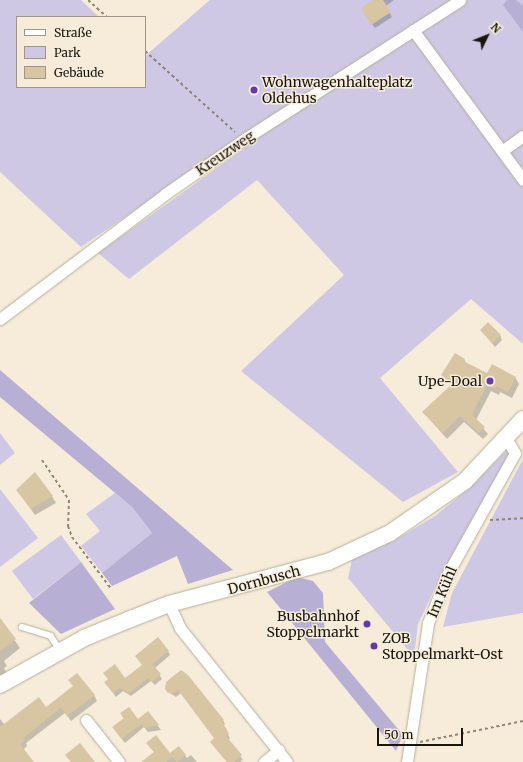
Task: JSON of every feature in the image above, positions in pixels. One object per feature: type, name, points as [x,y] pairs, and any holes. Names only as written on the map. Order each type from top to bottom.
[{"type":"street","name":"Kreuzweg","points":[[0,319],[152,204],[243,140],[460,0]]},
{"type":"street","points":[[413,30],[523,180]]},
{"type":"street","points":[[502,151],[523,136]]},
{"type":"street","name":"Dornbusch","points":[[0,685],[60,650],[84,638],[169,604],[328,562],[371,542],[390,532],[465,481],[523,419]]},
{"type":"street","points":[[506,438],[515,453]]},
{"type":"street","name":"Im Kühl","points":[[407,762],[428,623],[448,573],[515,453],[523,444]]},
{"type":"street","points":[[169,604],[180,628],[287,762]]},
{"type":"street","points":[[86,720],[119,762]]},
{"type":"street","points":[[264,762],[278,750]]},
{"type":"lane","points":[[22,627],[51,636],[60,650]]},
{"type":"path","points":[[88,0],[106,16]]},
{"type":"path","points":[[146,52],[243,140]]},
{"type":"path","points":[[42,460],[69,500],[68,526],[72,537],[112,590]]},
{"type":"path","points":[[478,519],[523,518]]},
{"type":"path","points":[[409,745],[523,721]]},
{"type":"green space","points":[[0,0],[81,0],[98,16],[16,16],[16,88],[146,88],[146,55],[210,0],[523,0],[523,344],[471,299],[380,378],[458,472],[403,502],[241,371],[344,275],[257,180],[129,279],[98,253],[245,148],[237,141],[81,247],[0,172]]},
{"type":"green space","points":[[0,433],[15,453],[0,465]]},
{"type":"green space","points":[[506,451],[510,455],[441,575],[418,624],[414,657],[348,578],[352,560],[395,540],[435,516],[472,486]]},
{"type":"green space","points":[[523,459],[523,613],[443,627],[452,593]]},
{"type":"green space","points":[[0,489],[38,538],[0,567]]},
{"type":"green space","points":[[115,493],[132,507],[152,533],[102,573],[81,546],[100,531],[86,514]]},
{"type":"green space","points":[[61,535],[81,562],[33,599],[12,571]]},
{"type":"shaded area","points":[[507,0],[516,0],[523,6],[523,32],[503,5]]},
{"type":"shaded area","points":[[0,370],[233,570],[188,584],[177,556],[112,586],[102,573],[152,533],[132,507],[0,397]]},
{"type":"shaded area","points":[[81,562],[115,609],[61,634],[29,603]]},
{"type":"shaded area","points":[[297,577],[313,581],[323,593],[325,642],[403,735],[396,751],[267,592]]},
{"type":"building","points":[[373,0],[383,0],[391,12],[371,25],[361,8]]},
{"type":"building","points":[[488,322],[501,335],[492,343],[480,330]]},
{"type":"building","points":[[455,353],[465,359],[463,361],[487,373],[492,364],[516,377],[508,392],[497,386],[495,389],[487,385],[472,415],[485,427],[479,433],[460,416],[443,433],[422,412],[453,383],[441,375]]},
{"type":"building","points":[[35,472],[53,496],[31,509],[16,490]]},
{"type":"building","points":[[0,618],[16,639],[0,651]]},
{"type":"building","points":[[158,637],[169,651],[152,664],[161,674],[152,682],[148,678],[129,693],[120,688],[113,693],[104,682],[108,679],[103,673],[115,664],[125,678],[142,665],[135,656]]},
{"type":"building","points":[[181,670],[188,675],[224,720],[222,721],[229,734],[226,736],[242,755],[234,762],[227,762],[210,742],[214,738],[178,690],[174,693],[168,693],[165,689],[166,682]]},
{"type":"building","points":[[77,673],[95,695],[67,716],[61,708],[23,738],[25,740],[20,744],[34,762],[0,762],[0,727],[39,697],[46,707],[73,686],[68,680]]},
{"type":"building","points":[[129,707],[138,719],[148,711],[159,725],[144,728],[141,724],[122,739],[112,727],[124,718],[120,713]]},
{"type":"building","points":[[156,735],[170,753],[179,746],[186,755],[177,762],[172,757],[166,762],[141,762],[154,752],[146,743]]},
{"type":"building","points":[[80,743],[95,762],[71,762],[65,755]]},
{"type":"place","name":"Wohnwagenhalteplatz Oldehus","points":[[254,90]]},
{"type":"place","name":"Upe-Doal","points":[[490,381]]},
{"type":"place","name":"Busbahnhof Stoppelmarkt","points":[[367,624]]},
{"type":"place","name":"ZOB Stoppelmarkt-Ost","points":[[374,646]]}]
